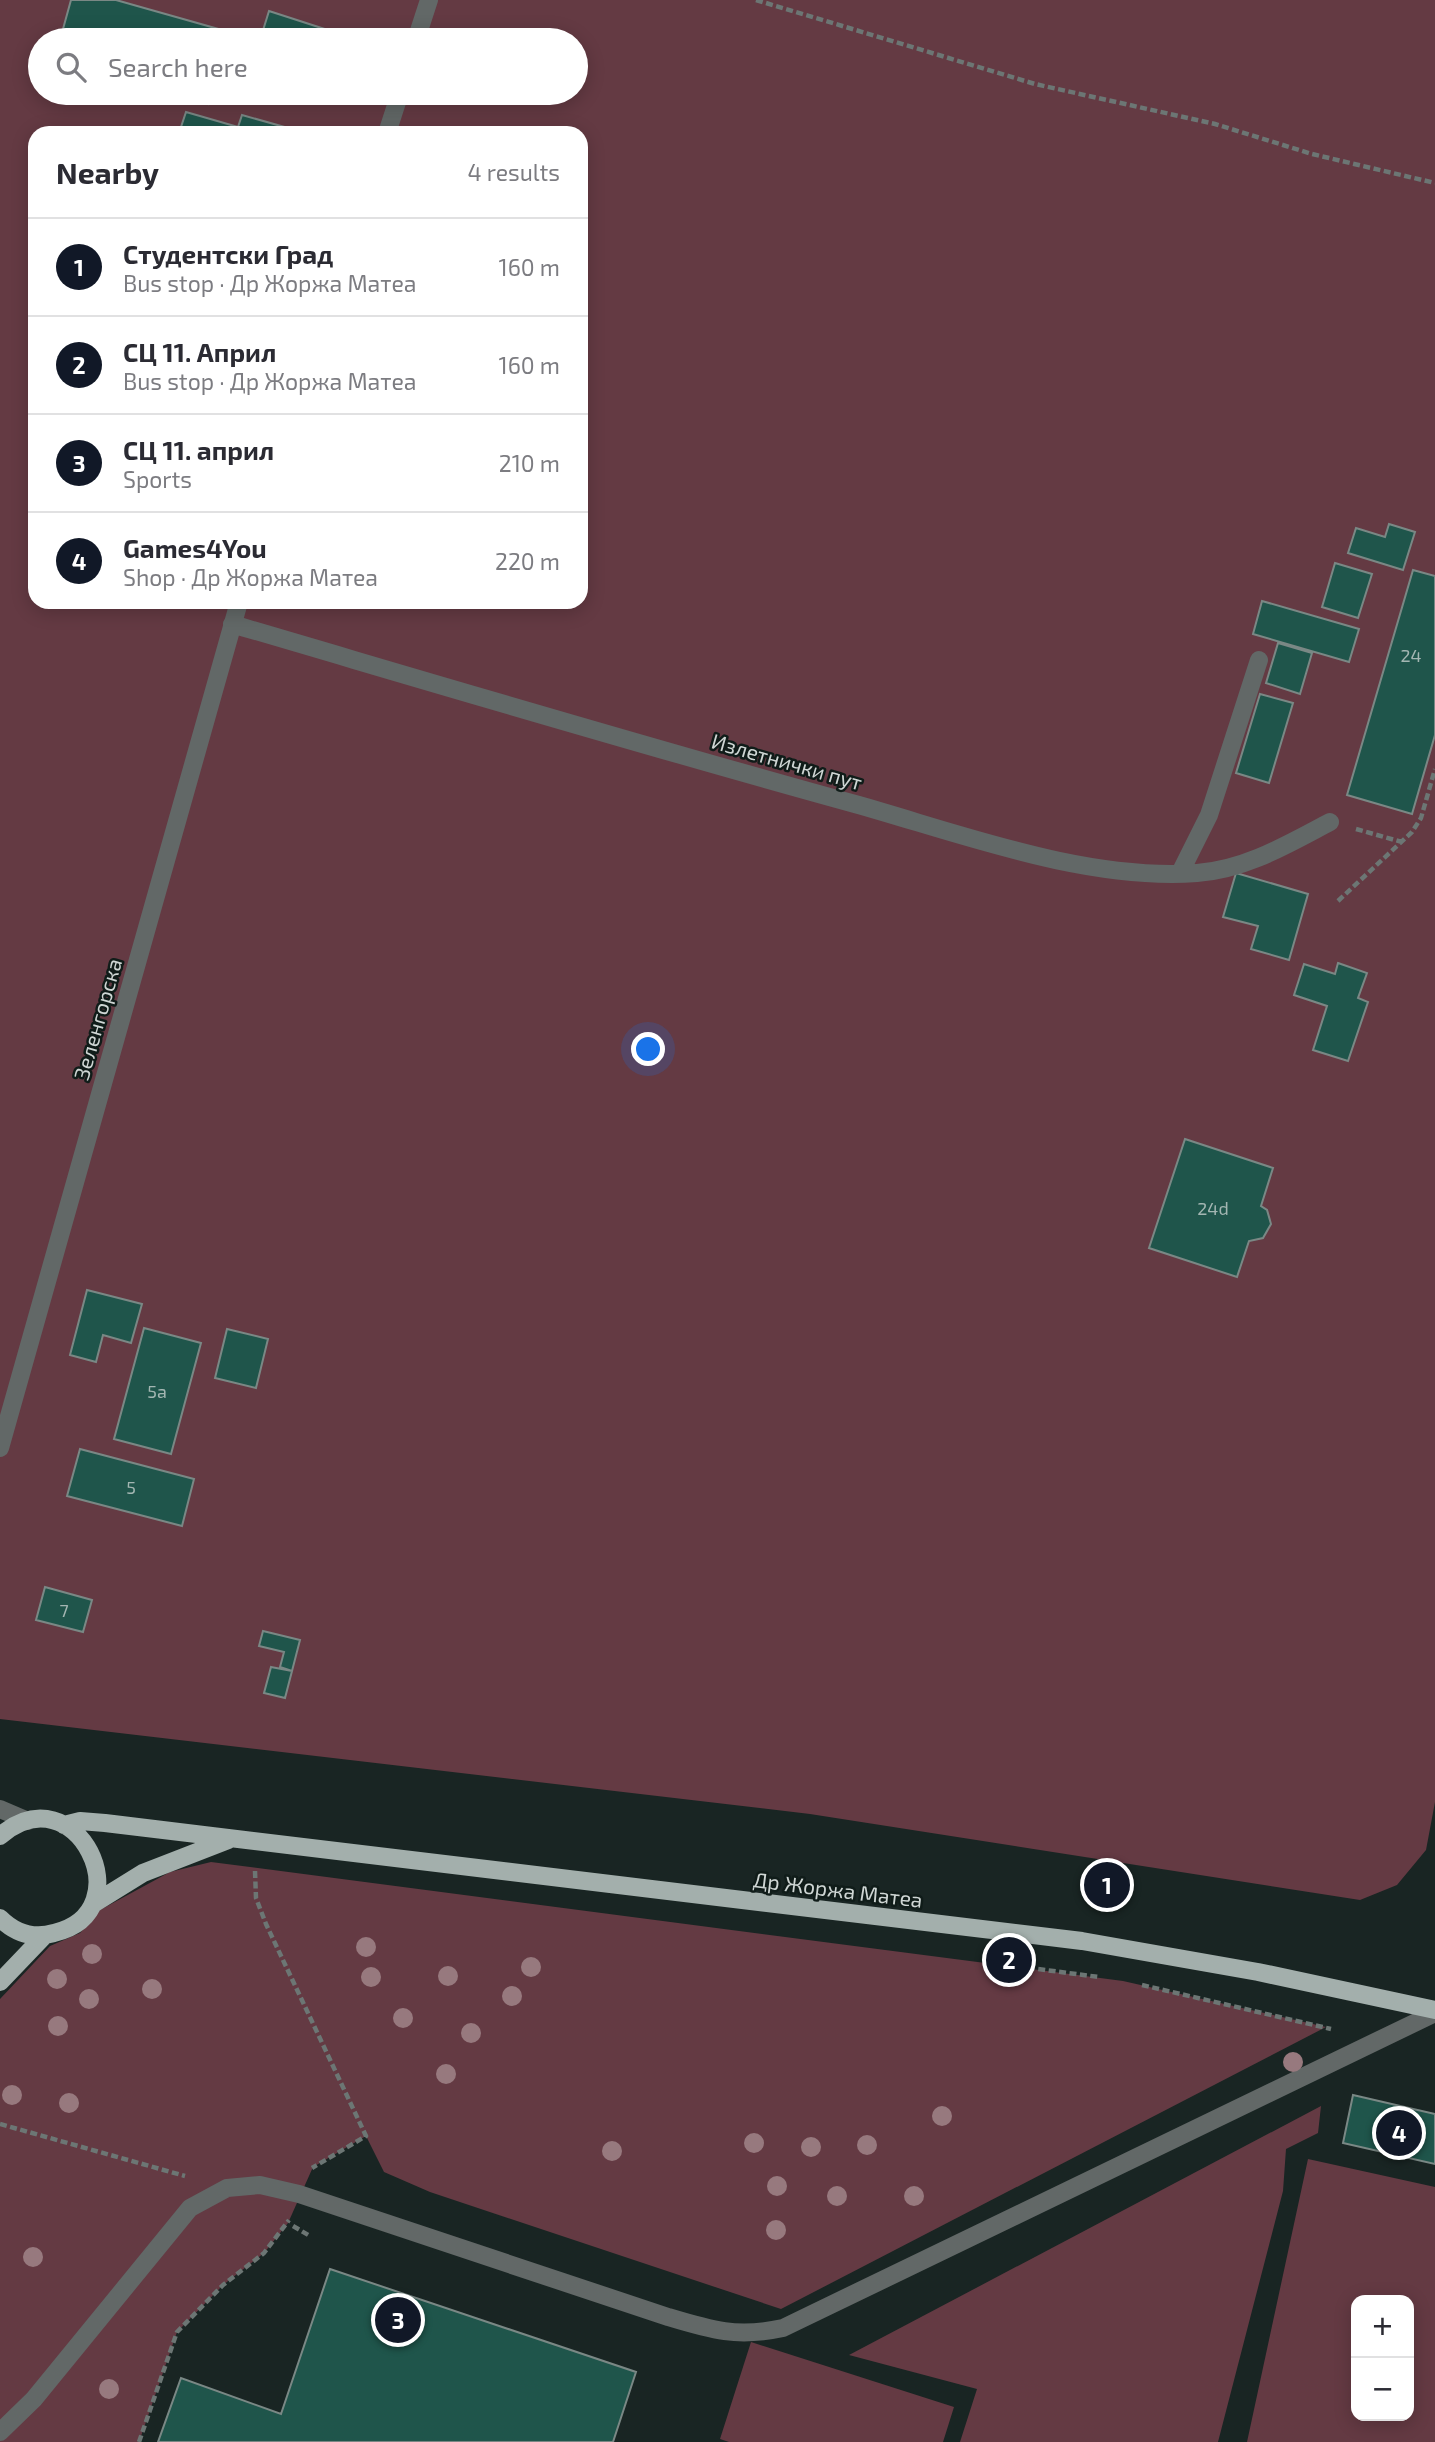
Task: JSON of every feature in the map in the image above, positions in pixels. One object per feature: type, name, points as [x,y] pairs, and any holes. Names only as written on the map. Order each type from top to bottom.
[{"type":"main road","name":"Др Жоржа Матеа","points":[[28,1821],[46,1820],[64,1825],[80,1821],[105,1823],[1082,1941],[1258,1972],[1435,2012]]},
{"type":"main road","points":[[0,1836],[28,1821]]},
{"type":"main road","points":[[64,1825],[79,1835],[91,1849],[98,1876],[93,1904]]},
{"type":"main road","name":"Др Жоржа Матеа","points":[[44,1936],[63,1931],[80,1920],[93,1904],[143,1872],[231,1839]]},
{"type":"main road","points":[[0,1918],[10,1928],[26,1935],[44,1936]]},
{"type":"main road","points":[[0,1982],[44,1936]]},
{"type":"street","points":[[420,28],[429,0]]},
{"type":"street","points":[[389,126],[396,105]]},
{"type":"street","name":"Зеленгорска","points":[[0,1448],[237,609]]},
{"type":"street","name":"Излетнички пут","points":[[232,624],[804,790],[1048,857],[1135,873],[1180,873],[1238,866],[1330,822]]},
{"type":"street","points":[[1180,873],[1209,815],[1259,660]]},
{"type":"street","points":[[0,1809],[28,1821]]},
{"type":"street","points":[[0,2432],[34,2399],[190,2208],[227,2188],[260,2185],[299,2194],[668,2317],[722,2333],[754,2334],[783,2328],[1435,2012]]},
{"type":"path","points":[[756,0],[1035,83],[1215,124],[1312,154],[1435,183]]},
{"type":"path","points":[[1338,901],[1403,842],[1421,818],[1433,784],[1435,769]]},
{"type":"path","points":[[1330,822],[1403,842]]},
{"type":"path","points":[[999,1964],[1109,1979]]},
{"type":"path","points":[[1136,1984],[1378,2039]]},
{"type":"path","points":[[0,2124],[227,2188]]},
{"type":"shaded area","points":[[0,0],[1435,0],[1435,1802],[1426,1850],[1397,1885],[1360,1900],[810,1814],[0,1719]]},
{"type":"shaded area","points":[[211,1862],[1123,1981],[1326,2027],[781,2309],[430,2192],[384,2172],[366,2136],[313,2167],[288,2223],[264,2253],[223,2285],[177,2332],[139,2442],[0,2442],[0,1999],[50,1946],[80,1933],[100,1910],[170,1872]]},
{"type":"shaded area","points":[[1321,2106],[1318,2133],[1286,2149],[1283,2191],[1218,2442],[960,2442],[977,2389],[849,2355]]},
{"type":"shaded area","points":[[1308,2159],[1435,2187],[1435,2442],[1247,2442]]},
{"type":"shaded area","points":[[751,2342],[954,2407],[943,2442],[729,2442],[720,2439]]},
{"type":"building","points":[[71,0],[116,0],[215,28],[63,28]]},
{"type":"building","points":[[269,11],[321,28],[264,28]]},
{"type":"building","points":[[186,112],[235,126],[181,126]]},
{"type":"building","points":[[242,115],[281,126],[238,126]]},
{"type":"building","points":[[1389,524],[1415,532],[1403,570],[1348,553],[1356,528],[1385,537]]},
{"type":"building","points":[[1335,563],[1372,574],[1358,618],[1322,607]]},
{"type":"building","points":[[1413,570],[1435,576],[1435,735],[1412,814],[1347,795]]},
{"type":"building","points":[[1262,601],[1359,629],[1349,662],[1253,634]]},
{"type":"building","points":[[1278,643],[1312,653],[1300,694],[1266,683]]},
{"type":"building","points":[[1260,694],[1293,703],[1269,783],[1236,773]]},
{"type":"building","points":[[1236,873],[1308,894],[1289,960],[1251,949],[1258,926],[1223,917]]},
{"type":"building","points":[[1338,963],[1367,973],[1358,998],[1368,1002],[1348,1061],[1313,1050],[1327,1006],[1294,995],[1304,964],[1335,974]]},
{"type":"building","points":[[1185,1139],[1273,1168],[1261,1206],[1267,1210],[1271,1224],[1263,1238],[1249,1241],[1237,1277],[1149,1248]]},
{"type":"building","points":[[87,1290],[142,1304],[131,1343],[103,1335],[96,1362],[70,1355]]},
{"type":"building","points":[[144,1328],[201,1343],[171,1454],[114,1439]]},
{"type":"building","points":[[227,1329],[268,1339],[256,1388],[215,1378]]},
{"type":"building","points":[[80,1449],[194,1479],[182,1526],[67,1496]]},
{"type":"building","points":[[45,1587],[92,1600],[83,1632],[36,1620]]},
{"type":"building","points":[[263,1631],[300,1640],[292,1671],[280,1667],[284,1652],[259,1646]]},
{"type":"building","points":[[271,1667],[292,1671],[285,1698],[264,1693]]},
{"type":"building","points":[[1353,2095],[1435,2114],[1435,2164],[1343,2143]]},
{"type":"building","points":[[330,2269],[636,2372],[613,2442],[158,2442],[181,2378],[281,2414]]},
{"type":"place","name":"Студентски Град","points":[[1107,1885]]},
{"type":"place","name":"СЦ 11. Април","points":[[1009,1960]]},
{"type":"place","name":"Games4You","points":[[1399,2133]]},
{"type":"place","name":"СЦ 11. април","points":[[398,2320]]}]
